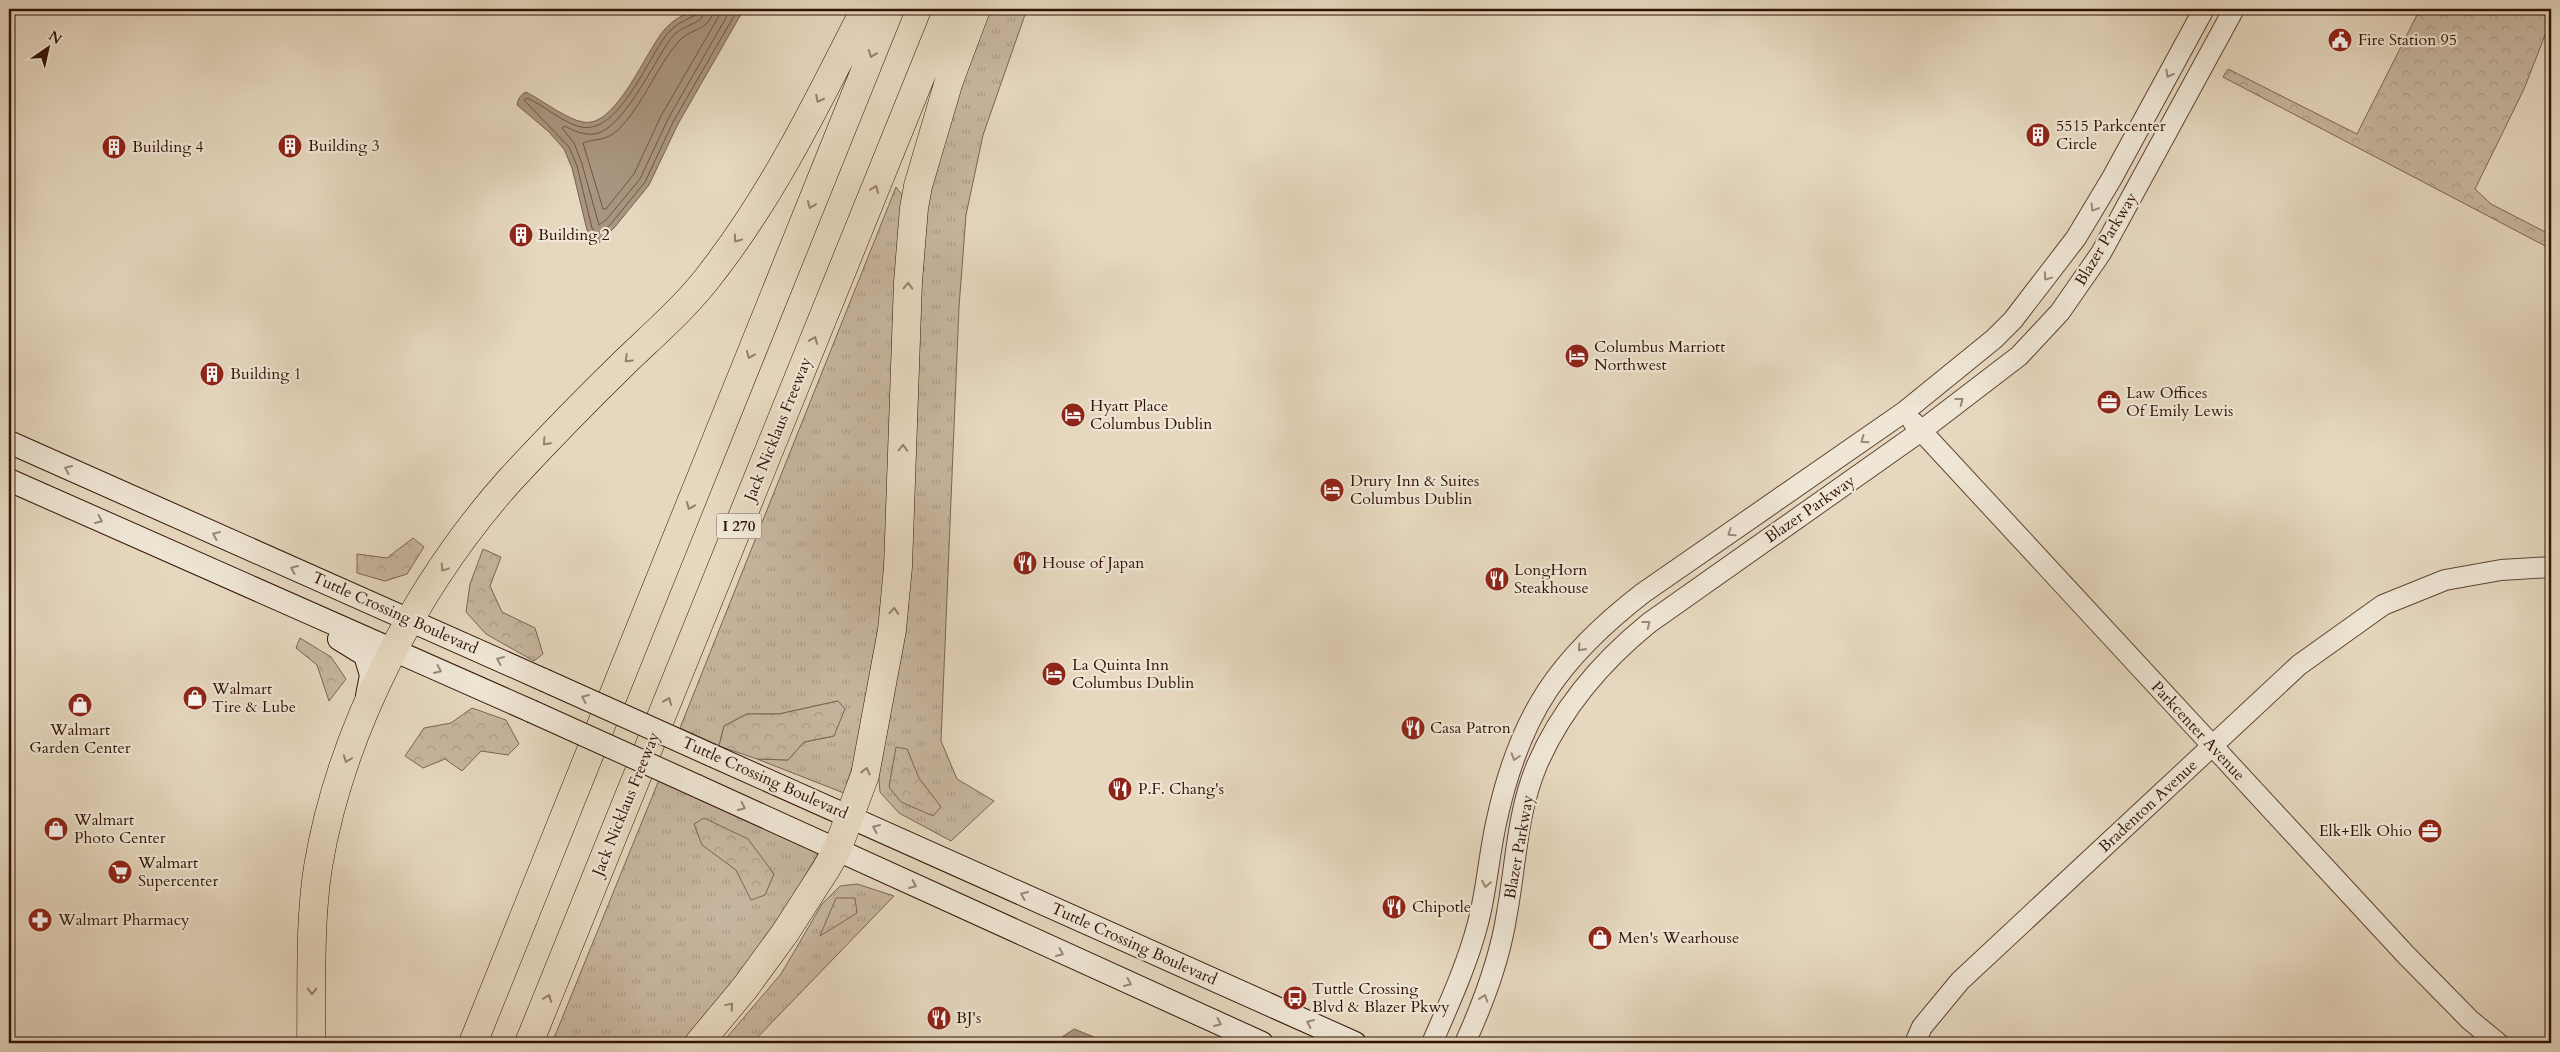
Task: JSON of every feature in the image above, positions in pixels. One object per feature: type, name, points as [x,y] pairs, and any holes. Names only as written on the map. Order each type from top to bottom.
[{"type":"highway","points":[[311,1043],[313,942],[318,869],[335,789],[364,713],[394,650],[469,529],[509,482],[580,406],[678,311],[712,274],[770,190],[865,9]]},
{"type":"highway","points":[[473,1043],[890,9]]},
{"type":"highway","name":"Jack Nicklaus Freeway","points":[[529,1043],[948,9]]},
{"type":"highway","points":[[699,1043],[744,989],[785,933],[836,850],[866,775],[892,630],[898,567],[908,282],[918,186],[949,81],[976,9]]},
{"type":"main road","name":"Tuttle Crossing Boulevard","points":[[9,442],[1355,1043]]},
{"type":"main road","points":[[9,480],[698,786],[1262,1043]]},
{"type":"main road","points":[[262,593],[277,609],[355,647],[365,655],[371,675],[364,713]]},
{"type":"street","name":"Blazer Parkway","points":[[1432,1043],[1459,980],[1478,923],[1497,819],[1515,756],[1533,712],[1566,664],[1609,620],[1643,593],[1904,412],[1994,339],[2033,296],[2076,238],[2103,193],[2204,9]]},
{"type":"street","name":"Blazer Parkway","points":[[1465,1043],[1479,1012],[1502,945],[1520,824],[1534,775],[1556,727],[1584,685],[1610,656],[1649,623],[1921,431],[2019,356],[2060,312],[2101,253],[2234,9]]},
{"type":"street","name":"Parkcenter Avenue","points":[[1904,412],[2420,970],[2470,1020],[2498,1043]]},
{"type":"street","name":"Bradenton Avenue","points":[[1914,1043],[1922,1027],[1960,981],[2299,665],[2383,605],[2445,580],[2501,570],[2551,568]]},
{"type":"green space","points":[[987,9],[1027,9],[983,135],[966,215],[959,307],[941,741],[957,779],[994,801],[951,841],[899,813],[880,792],[878,769],[899,666],[909,579],[916,269],[927,181]]},
{"type":"green space","points":[[2420,9],[2551,9],[2551,20],[2524,89],[2475,189],[2491,204],[2551,235],[2551,249],[2223,77],[2228,69],[2357,134]]},
{"type":"green space","points":[[896,187],[908,203],[888,560],[869,715],[844,793],[757,759],[788,760],[804,742],[834,736],[838,701],[779,714],[747,714],[724,726],[719,746],[680,728]]},
{"type":"green space","points":[[413,538],[424,547],[407,574],[385,581],[357,573],[357,554],[387,558]]},
{"type":"green space","points":[[483,549],[501,557],[490,586],[502,612],[535,628],[543,654],[534,661],[486,634],[466,612],[470,584]]},
{"type":"green space","points":[[300,638],[331,657],[346,679],[329,701],[317,665],[296,648]]},
{"type":"green space","points":[[838,701],[845,709],[834,736],[804,742],[788,760],[757,759],[719,746],[724,726],[747,714],[779,714]]},
{"type":"green space","points":[[472,708],[506,720],[519,744],[508,755],[481,751],[462,771],[445,759],[423,768],[405,756],[424,728],[451,723]]},
{"type":"green space","points":[[896,747],[907,749],[919,778],[941,807],[933,816],[901,802],[889,787]]},
{"type":"green space","points":[[659,780],[819,852],[769,938],[729,993],[684,1043],[552,1043]]},
{"type":"green space","points":[[704,818],[748,839],[774,874],[765,895],[751,900],[736,870],[702,845],[694,824]]},
{"type":"green space","points":[[857,884],[894,896],[752,1043],[722,1043],[781,974],[822,904],[840,886]]},
{"type":"green space","points":[[836,898],[855,898],[857,913],[820,936]]},
{"type":"water","points":[[700,9],[744,9],[678,124],[649,185],[614,228],[596,246],[587,230],[572,168],[564,149],[549,132],[517,105],[519,99],[526,92],[576,120],[583,122],[595,121],[607,113],[618,101],[665,29],[681,16]]},
{"type":"water","points":[[1074,1029],[1094,1037],[1101,1043],[1053,1043]]},
{"type":"place","name":"Fire Station 95","points":[[2340,40]]},
{"type":"place","name":"5515 Parkcenter Circle","points":[[2038,135]]},
{"type":"place","name":"Building 3","points":[[290,146]]},
{"type":"place","name":"Building 4","points":[[114,147]]},
{"type":"place","name":"Building 2","points":[[521,235]]},
{"type":"place","name":"Columbus Marriott Northwest","points":[[1577,356]]},
{"type":"place","name":"Building 1","points":[[212,374]]},
{"type":"place","name":"Law Offices Of Emily Lewis","points":[[2109,402]]},
{"type":"place","name":"Hyatt Place Columbus Dublin","points":[[1073,415]]},
{"type":"place","name":"Drury Inn & Suites Columbus Dublin","points":[[1332,490]]},
{"type":"place","name":"House of Japan","points":[[1025,563]]},
{"type":"place","name":"LongHorn Steakhouse","points":[[1497,579]]},
{"type":"place","name":"La Quinta Inn Columbus Dublin","points":[[1054,674]]},
{"type":"place","name":"Walmart Tire & Lube","points":[[195,698]]},
{"type":"place","name":"Walmart Garden Center","points":[[80,705]]},
{"type":"place","name":"Casa Patron","points":[[1413,728]]},
{"type":"place","name":"P.F. Chang's","points":[[1120,789]]},
{"type":"place","name":"Walmart Photo Center","points":[[56,829]]},
{"type":"place","name":"Elk+Elk Ohio","points":[[2430,831]]},
{"type":"place","name":"Walmart Supercenter","points":[[120,872]]},
{"type":"place","name":"Chipotle","points":[[1394,907]]},
{"type":"place","name":"Walmart Pharmacy","points":[[40,920]]},
{"type":"place","name":"Men's Wearhouse","points":[[1600,938]]},
{"type":"place","name":"Tuttle Crossing Blvd & Blazer Pkwy","points":[[1295,998]]},
{"type":"place","name":"BJ's","points":[[939,1018]]}]
